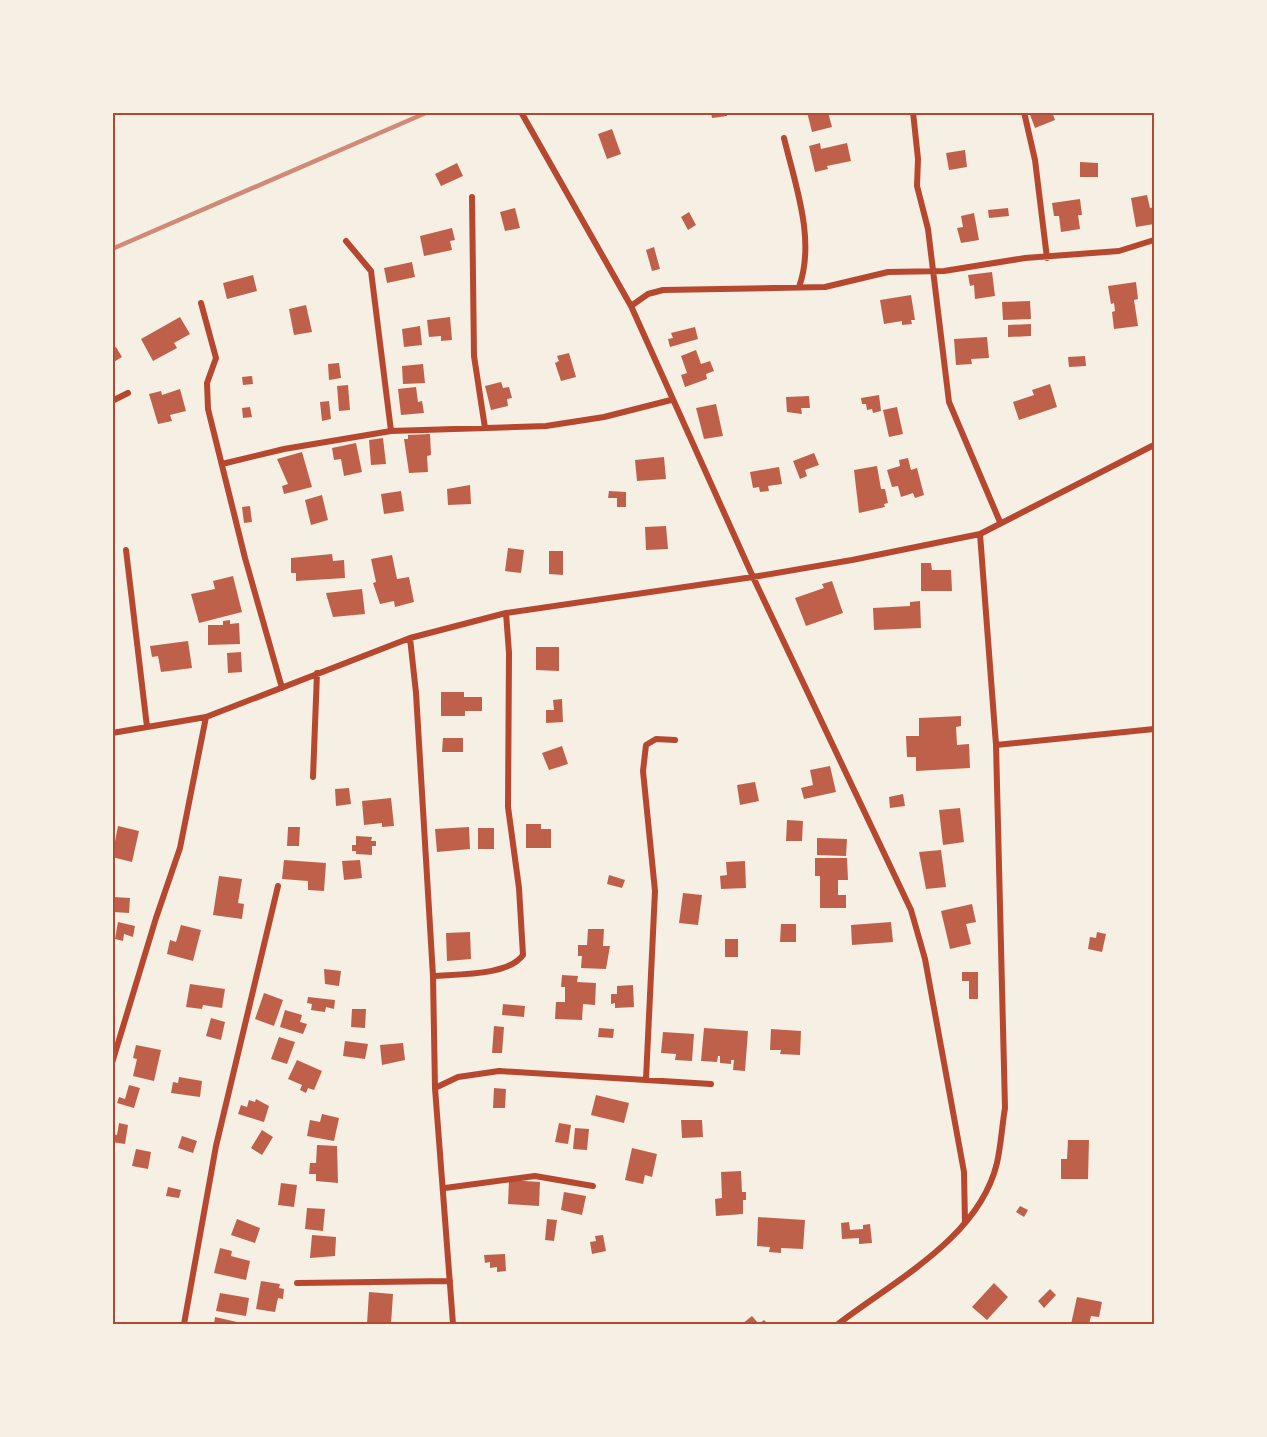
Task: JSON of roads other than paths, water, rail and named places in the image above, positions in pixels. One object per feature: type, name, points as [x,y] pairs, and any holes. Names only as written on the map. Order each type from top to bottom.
[{"type":"street","points":[[520,112],[631,306],[671,400],[753,577],[911,910],[925,959],[964,1172],[965,1222]]},
{"type":"street","points":[[913,112],[918,159],[917,186],[928,229],[949,402],[1000,522]]},
{"type":"street","points":[[1024,112],[1035,160],[1047,258]]},
{"type":"street","points":[[784,138],[804,229],[804,269],[799,287]]},
{"type":"street","points":[[472,197],[474,356],[485,428]]},
{"type":"street","points":[[631,306],[648,294],[663,290],[839,285],[888,272],[932,270],[1119,251],[1155,240]]},
{"type":"street","points":[[346,242],[371,271],[391,431]]},
{"type":"street","points":[[201,303],[216,358],[207,383],[208,410],[244,558],[282,688]]},
{"type":"street","points":[[112,401],[128,393]]},
{"type":"street","points":[[222,464],[284,449],[391,431],[546,426],[590,420],[671,400]]},
{"type":"street","points":[[112,733],[206,717],[410,638],[506,613],[753,577],[980,534],[1155,445]]},
{"type":"street","points":[[838,1324],[949,1242],[977,1207],[997,1164],[1005,1108],[996,746],[980,534]]},
{"type":"street","points":[[126,550],[147,727]]},
{"type":"street","points":[[433,976],[504,969],[518,963],[523,955],[519,888],[508,807],[509,653],[506,613]]},
{"type":"street","points":[[410,638],[416,693],[433,976],[435,1088],[445,1188],[453,1324]]},
{"type":"street","points":[[313,777],[317,673]]},
{"type":"street","points":[[112,1063],[180,848],[206,717]]},
{"type":"street","points":[[996,746],[1155,729]]},
{"type":"street","points":[[646,1079],[655,891],[643,771],[646,745],[656,739],[675,740]]},
{"type":"street","points":[[184,1324],[216,1146],[278,886]]},
{"type":"street","points":[[435,1088],[458,1077],[499,1071],[711,1084]]},
{"type":"street","points":[[445,1188],[535,1176],[593,1186]]},
{"type":"street","points":[[297,1283],[450,1281]]},
{"type":"railway","points":[[112,249],[428,112]]}]
